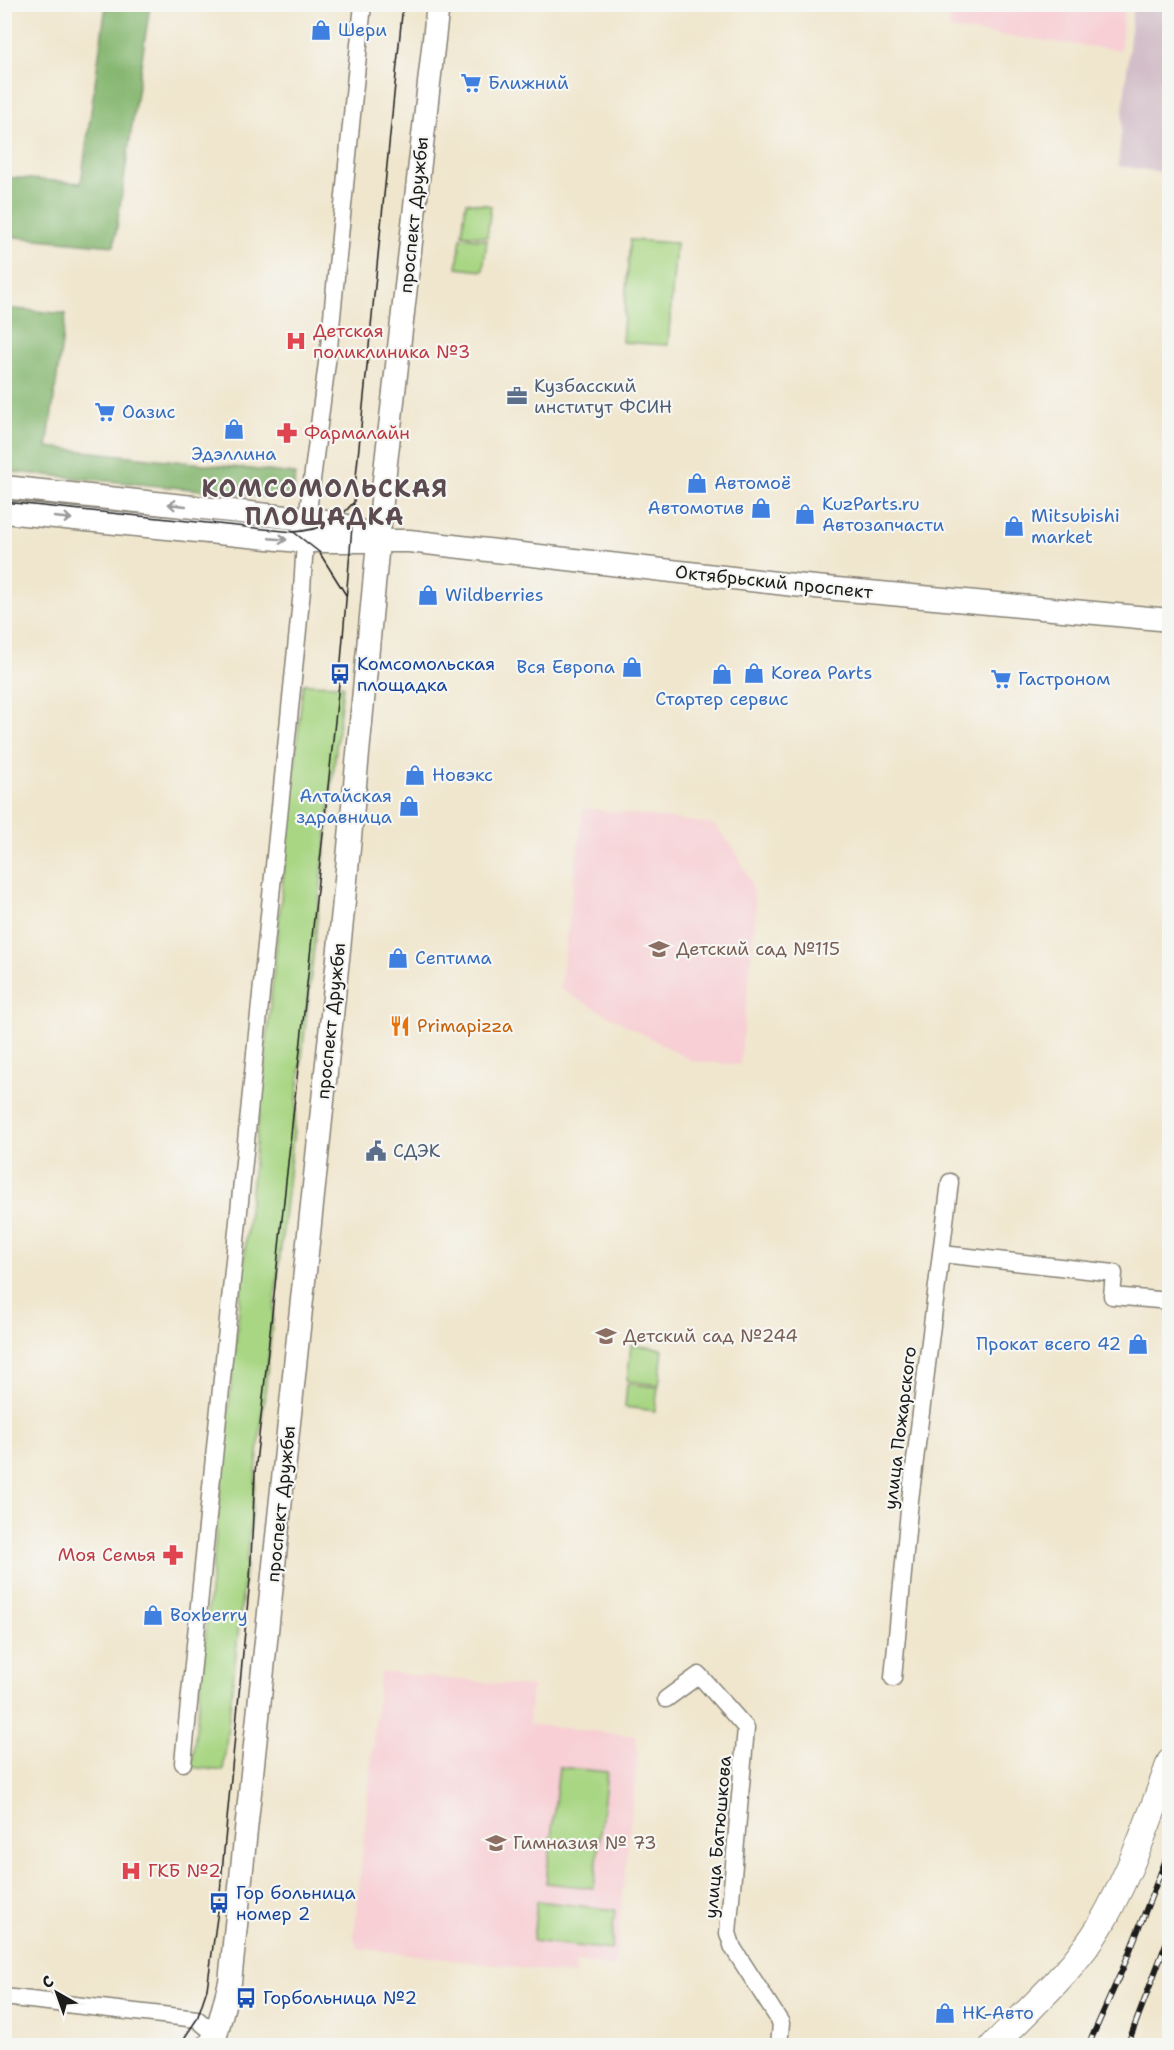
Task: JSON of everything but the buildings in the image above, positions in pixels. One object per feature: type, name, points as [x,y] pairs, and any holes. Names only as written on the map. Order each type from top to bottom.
[{"type":"main road","name":"проспект Дружбы","points":[[212,2040],[230,1982],[270,1613],[378,540],[438,4]]},
{"type":"main road","name":"Октябрьский проспект","points":[[4,487],[306,530]]},
{"type":"main road","name":"Октябрьский проспект","points":[[4,512],[306,530],[351,527],[378,540],[794,585],[1170,620]]},
{"type":"main road","points":[[993,2046],[1055,1983],[1099,1928],[1142,1840],[1170,1762]]},
{"type":"street","points":[[183,1763],[302,590],[306,530],[329,347],[363,4]]},
{"type":"street","name":"улица Пожарского","points":[[893,1678],[911,1495],[950,1182]]},
{"type":"street","points":[[942,1254],[1114,1273],[1112,1296],[1170,1301]]},
{"type":"street","name":"улица Батюшкова","points":[[666,1699],[699,1676],[746,1728],[728,1933],[733,1948],[781,2024],[779,2046]]},
{"type":"street","points":[[4,1997],[197,2019],[212,2040]]},
{"type":"shaded area","points":[[951,5],[1125,5],[1120,50],[949,29]]},
{"type":"shaded area","points":[[1133,5],[1169,5],[1169,173],[1118,166]]},
{"type":"shaded area","name":"Детский сад №115","points":[[583,808],[713,824],[734,848],[751,882],[756,909],[740,1065],[692,1061],[560,989]]},
{"type":"shaded area","name":"Гимназия № 73","points":[[380,1672],[532,1687],[529,1724],[635,1736],[638,1750],[615,1966],[576,1962],[575,1975],[357,1948],[354,1937]]},
{"type":"green space","points":[[106,5],[150,5],[114,246],[5,236],[5,177],[81,183]]},
{"type":"green space","points":[[466,202],[491,206],[487,237],[462,234]]},
{"type":"green space","points":[[461,237],[487,240],[483,271],[457,268]]},
{"type":"green space","points":[[630,240],[676,243],[668,345],[622,342]]},
{"type":"green space","points":[[4,308],[66,314],[47,447],[295,474],[294,491],[288,494],[264,496],[5,471]]},
{"type":"green space","points":[[303,684],[343,685],[223,1771],[192,1767]]},
{"type":"green space","points":[[631,1345],[663,1349],[659,1385],[627,1381]]},
{"type":"green space","points":[[627,1384],[658,1387],[655,1411],[625,1407]]},
{"type":"green space","points":[[559,1767],[607,1772],[594,1888],[546,1883]]},
{"type":"green space","points":[[537,1901],[615,1910],[611,1950],[533,1941]]},
{"type":"tram line","points":[[179,2046],[197,2019],[207,1989],[219,1903],[250,1579],[255,1473],[340,674],[356,477],[403,4]]},
{"type":"tram line","points":[[4,502],[294,532],[327,524],[341,516],[353,503]]},
{"type":"tram line","points":[[291,530],[319,552],[346,595]]},
{"type":"railway","points":[[1088,2046],[1123,1968],[1170,1849]]},
{"type":"railway","points":[[1127,2046],[1170,1933]]},
{"type":"place","name":"Шери","points":[[321,30]]},
{"type":"place","name":"Ближний","points":[[471,83]]},
{"type":"place","name":"Детская поликлиника №3","points":[[296,341]]},
{"type":"place","name":"Кузбасский институт ФСИН","points":[[517,396]]},
{"type":"place","name":"Оазис","points":[[105,412]]},
{"type":"place","name":"Эдэллина","points":[[234,429]]},
{"type":"place","name":"Фармалайн","points":[[287,433]]},
{"type":"place","name":"Автомоё","points":[[697,483]]},
{"type":"place","name":"Автомотив","points":[[761,508]]},
{"type":"place","name":"KuzParts.ru Автозапчасти","points":[[805,514]]},
{"type":"place","name":"Mitsubishi market","points":[[1014,526]]},
{"type":"place","name":"Wildberries","points":[[428,595]]},
{"type":"place","name":"Вся Европа","points":[[632,667]]},
{"type":"place","name":"Korea Parts","points":[[754,673]]},
{"type":"place","name":"Комсомольская площадка","points":[[340,674]]},
{"type":"place","name":"Стартер сервис","points":[[722,674]]},
{"type":"place","name":"Гастроном","points":[[1001,679]]},
{"type":"place","name":"Новэкс","points":[[415,775]]},
{"type":"place","name":"Алтайская здравница","points":[[409,806]]},
{"type":"place","name":"Детский сад №115","points":[[659,949]]},
{"type":"place","name":"Септима","points":[[398,958]]},
{"type":"place","name":"Primapizza","points":[[400,1026]]},
{"type":"place","name":"СДЭК","points":[[376,1151]]},
{"type":"place","name":"Детский сад №244","points":[[606,1336]]},
{"type":"place","name":"Прокат всего 42","points":[[1138,1344]]},
{"type":"place","name":"Моя Семья","points":[[173,1555]]},
{"type":"place","name":"Boxberry","points":[[153,1615]]},
{"type":"place","name":"Гимназия № 73","points":[[496,1843]]},
{"type":"place","name":"ГКБ №2","points":[[131,1871]]},
{"type":"place","name":"Гор больница номер 2","points":[[219,1903]]},
{"type":"place","name":"Горбольница №2","points":[[246,1998]]},
{"type":"place","name":"НК-Авто","points":[[945,2013]]},
{"type":"district","name":"КОМСОМОЛЬСКАЯ ПЛОЩАДКА","points":[[325,503]]}]
